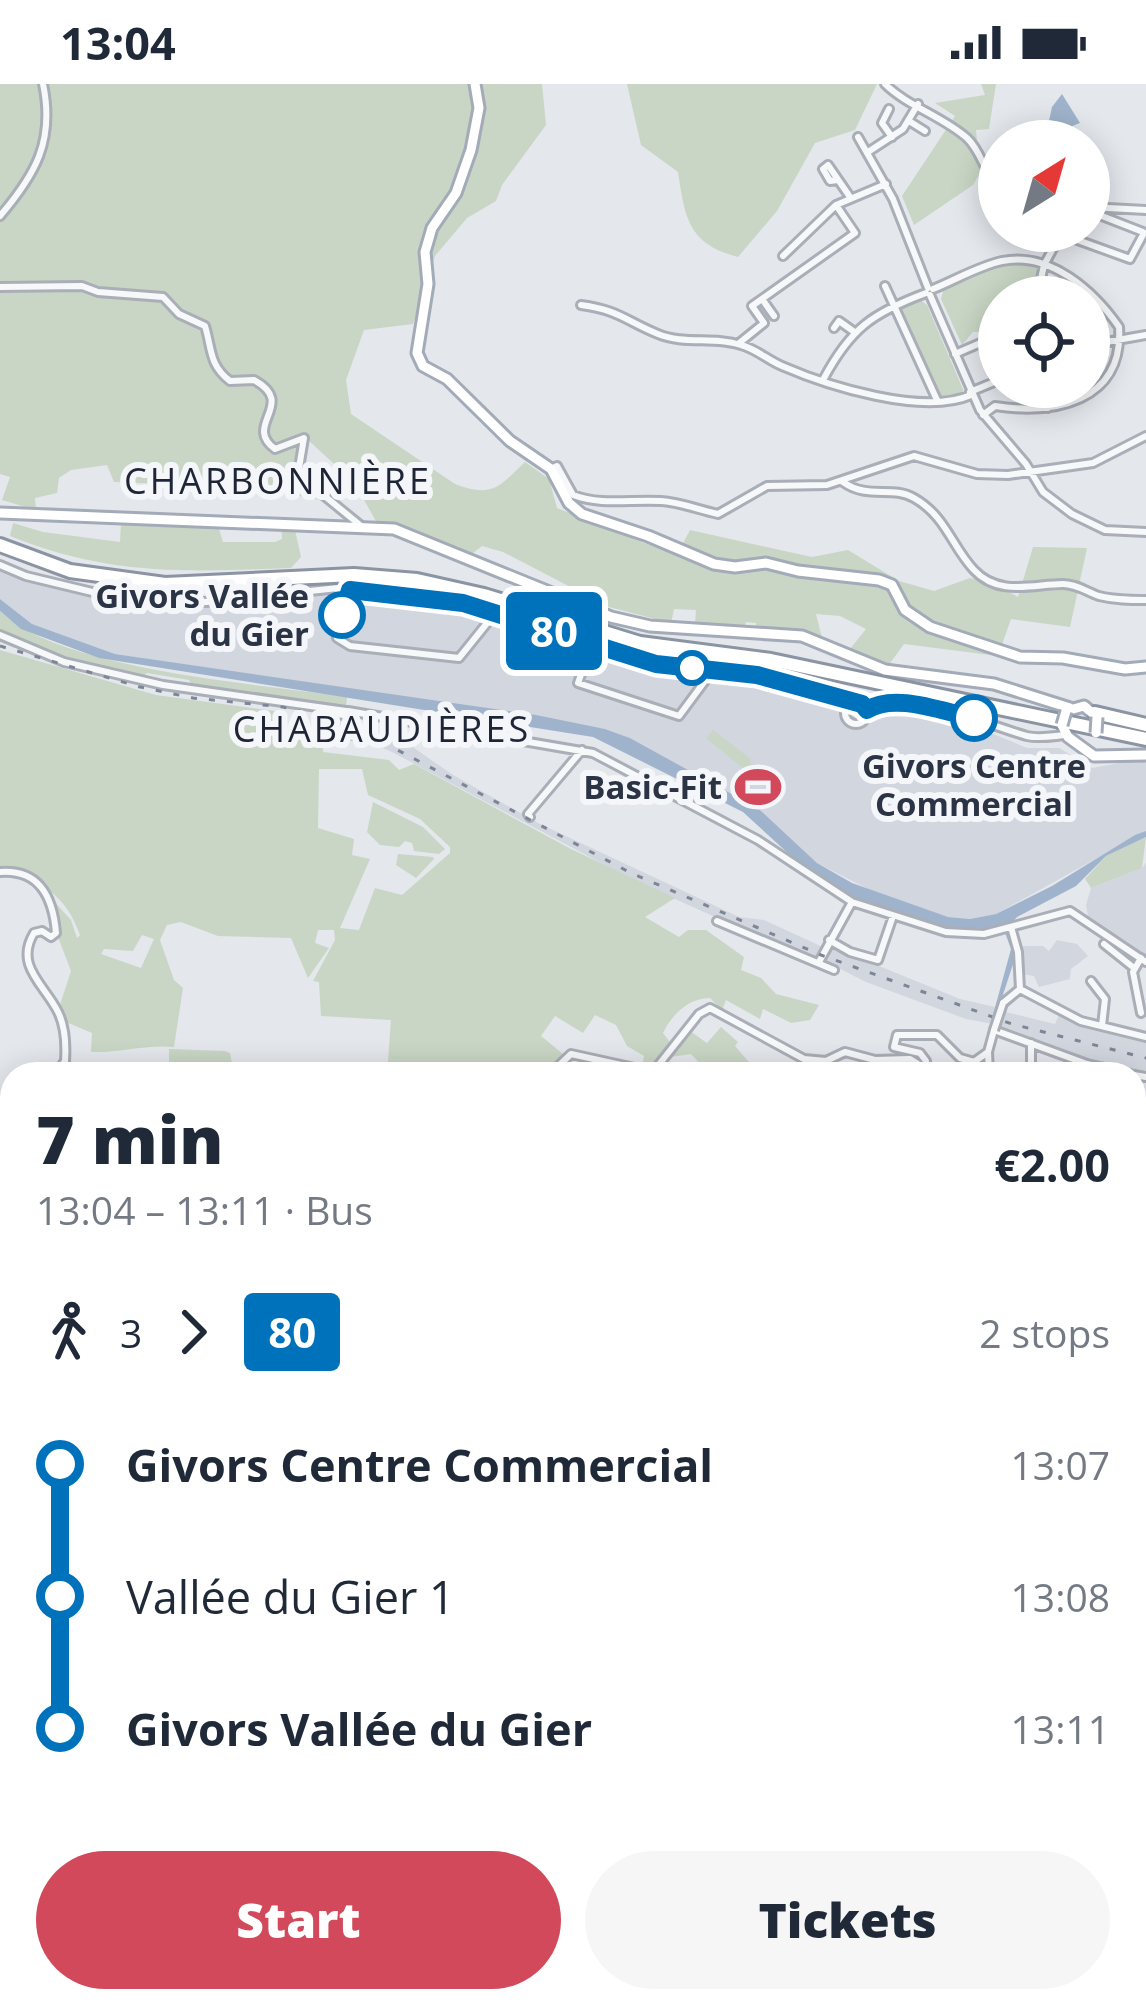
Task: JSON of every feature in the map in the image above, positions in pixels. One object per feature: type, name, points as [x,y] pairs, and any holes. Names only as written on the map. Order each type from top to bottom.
[{"type":"highway","points":[[0,541],[70,571],[165,584],[354,575],[417,580],[484,595],[640,643],[771,660],[1146,736]]},
{"type":"highway","points":[[1096,715],[1146,736]]},
{"type":"highway","points":[[1093,736],[1146,736]]},
{"type":"main road","points":[[475,84],[479,109],[471,150],[456,193],[432,228],[425,252],[428,284],[417,353],[423,365],[447,379],[510,441],[551,469],[569,502],[582,514],[700,560],[735,567],[766,563],[879,580],[892,585],[905,610],[918,620],[1005,652],[1112,668],[1146,667]]},
{"type":"main road","points":[[0,512],[363,527],[408,534],[611,617],[650,626],[802,637],[884,670],[994,684],[1063,715],[1077,742],[1102,758],[1146,736]]},
{"type":"main road","points":[[1063,715],[1084,706],[1096,715],[1088,752]]},
{"type":"main road","points":[[1077,742],[1093,736]]},
{"type":"street","points":[[0,216],[34,173],[45,130],[43,84]]},
{"type":"street","points":[[885,84],[972,142],[978,156]]},
{"type":"street","points":[[868,152],[909,121],[918,104]]},
{"type":"street","points":[[889,109],[882,123],[892,137]]},
{"type":"street","points":[[909,121],[925,131]]},
{"type":"street","points":[[858,137],[886,184],[983,415],[1043,492],[1091,524],[1124,533],[1146,532]]},
{"type":"street","points":[[838,180],[850,197]]},
{"type":"street","points":[[783,256],[836,205],[886,184]]},
{"type":"street","points":[[738,344],[764,323],[752,307],[855,233],[836,205]]},
{"type":"street","points":[[1110,209],[1146,210]]},
{"type":"street","points":[[1110,218],[1145,233],[1130,259],[1110,251]]},
{"type":"street","points":[[1042,276],[1051,252]]},
{"type":"street","points":[[822,382],[854,331],[895,304],[1003,261],[1060,271],[1107,309],[1119,327],[1120,340],[1110,371]]},
{"type":"street","points":[[0,287],[80,286],[163,297],[179,314],[205,326],[214,367],[230,381],[254,380],[270,392],[273,401],[262,433],[265,442],[275,449],[304,438],[299,468],[305,480],[363,527]]},
{"type":"street","points":[[885,286],[938,400]]},
{"type":"street","points":[[762,299],[774,316]]},
{"type":"street","points":[[581,305],[626,316],[658,334],[738,344],[822,382],[890,399],[960,400],[978,390]]},
{"type":"street","points":[[834,328],[839,321],[854,331]]},
{"type":"street","points":[[1110,342],[1146,335]]},
{"type":"street","points":[[955,354],[978,344]]},
{"type":"street","points":[[983,415],[992,408]]},
{"type":"street","points":[[551,469],[557,466],[573,495],[580,498],[667,502],[718,514],[767,486],[827,485],[914,456],[976,473],[1032,473],[1093,464],[1146,436]]},
{"type":"street","points":[[842,481],[871,494],[908,494],[920,501],[956,539],[975,572],[989,579],[1024,590],[1062,584],[1109,598],[1146,600]]},
{"type":"street","points":[[0,565],[99,594],[157,600],[206,602],[350,590],[463,603],[656,664],[820,689],[848,707],[862,704],[866,717],[858,724],[848,721],[848,707]]},
{"type":"street","points":[[350,590],[336,631],[337,638],[350,646],[459,658],[496,612]]},
{"type":"street","points":[[0,635],[64,662],[164,685],[582,750],[758,840],[852,902],[946,932],[973,934],[1070,911],[1143,960],[1134,968]]},
{"type":"street","points":[[592,644],[578,682],[680,716],[713,670]]},
{"type":"street","points":[[867,710],[893,702],[1046,737],[1063,715]]},
{"type":"street","points":[[347,711],[344,716],[326,713],[321,723],[362,738]]},
{"type":"street","points":[[1124,716],[1146,736]]},
{"type":"street","points":[[530,817],[582,750]]},
{"type":"street","points":[[0,872],[33,879],[52,904],[56,933],[51,937],[42,931],[34,933],[27,952],[36,982],[61,1021],[64,1062]]},
{"type":"street","points":[[818,964],[852,902]]},
{"type":"street","points":[[829,940],[878,960],[893,916]]},
{"type":"street","points":[[717,922],[834,970]]},
{"type":"street","points":[[988,1062],[1003,1004],[1020,988],[1018,952],[1007,928]]},
{"type":"street","points":[[1104,944],[1134,968],[1141,1013]]},
{"type":"street","points":[[1091,980],[1105,999],[1102,1026]]},
{"type":"street","points":[[1020,988],[1070,1016],[1146,1037]]},
{"type":"street","points":[[661,1062],[699,1014],[710,1008],[804,1059],[826,1061],[843,1052],[898,1062]]},
{"type":"street","points":[[994,1030],[1082,1062]]},
{"type":"street","points":[[926,1062],[920,1053],[894,1047],[897,1035],[937,1036],[966,1061],[980,1060],[988,1052]]},
{"type":"street","points":[[1031,1042],[1031,1062]]},
{"type":"street","points":[[563,1062],[571,1054],[607,1062]]},
{"type":"shaded area","points":[[0,569],[106,599],[192,606],[339,593],[458,605],[653,667],[766,681],[974,726],[1027,748],[1059,748],[1092,768],[1146,762],[1146,831],[996,914],[948,917],[886,898],[817,863],[759,809],[630,738],[605,729],[115,654],[32,624],[0,599]]},
{"type":"shaded area","points":[[327,716],[348,719],[400,744],[404,741],[538,823],[739,917],[764,920],[827,949],[830,946],[960,999],[995,1007],[993,1024],[966,1019],[866,982],[635,881],[326,722]]},
{"type":"shaded area","points":[[1146,863],[1146,956],[1088,916],[1086,905],[1091,888]]},
{"type":"shaded area","points":[[1057,940],[1077,944],[1088,956],[1071,969],[1070,979],[1039,987],[1034,976],[1022,974],[1020,946],[1043,946],[1049,951]]},
{"type":"shaded area","points":[[1002,1011],[1055,1024],[1059,1015],[1146,1041],[1146,1062],[1093,1062],[997,1027]]},
{"type":"green space","points":[[0,84],[542,84],[546,125],[502,185],[496,201],[467,218],[435,256],[413,324],[364,330],[346,380],[351,414],[468,488],[494,488],[525,462],[549,479],[557,508],[649,545],[680,549],[690,530],[812,557],[848,550],[899,581],[934,591],[970,578],[991,582],[1018,597],[1033,547],[1087,548],[1070,627],[1011,619],[998,656],[904,644],[888,666],[849,650],[866,629],[840,616],[816,614],[822,638],[756,628],[756,623],[746,622],[744,628],[695,623],[696,610],[674,609],[671,623],[609,607],[503,552],[482,546],[468,557],[405,527],[377,523],[354,482],[309,441],[306,463],[325,492],[320,500],[258,488],[114,482],[107,465],[71,470],[59,478],[57,493],[35,498],[36,510],[2,500],[10,477],[0,474]]},
{"type":"green space","points":[[627,84],[877,84],[855,130],[815,143],[777,211],[738,257],[709,245],[692,227],[678,172],[641,145]]},
{"type":"green space","points":[[981,84],[996,84],[990,120],[978,120],[976,130],[978,176],[973,185],[914,225],[902,196],[955,116],[935,103],[985,95]]},
{"type":"green space","points":[[1016,263],[1039,269],[1038,276],[978,276],[978,332],[962,345],[941,299],[944,288],[974,274]]},
{"type":"green space","points":[[919,299],[927,305],[965,394],[940,396],[900,306]]},
{"type":"green space","points":[[281,519],[293,521],[301,557],[291,568],[148,569],[81,558],[10,536],[13,523],[43,532],[120,542],[121,523],[219,529],[223,542],[275,542],[282,539]]},
{"type":"green space","points":[[0,611],[28,631],[113,661],[347,697],[346,708],[191,685],[189,680],[147,673],[141,678],[29,646],[15,648],[0,642]]},
{"type":"green space","points":[[0,650],[156,695],[281,712],[279,717],[257,718],[283,718],[276,744],[306,732],[323,736],[323,752],[389,760],[399,770],[414,764],[571,849],[675,898],[645,917],[679,937],[688,930],[706,930],[744,957],[741,970],[761,978],[776,994],[819,1005],[810,1020],[791,1023],[763,1009],[760,1019],[726,1000],[722,1010],[710,998],[695,1001],[667,1026],[663,1033],[672,1045],[656,1062],[643,1062],[644,1056],[627,1046],[616,1025],[595,1015],[583,1033],[555,1016],[541,1036],[563,1054],[556,1062],[388,1062],[391,1020],[321,1016],[319,982],[313,981],[335,940],[334,930],[318,930],[315,943],[329,948],[308,978],[291,938],[218,936],[181,922],[167,925],[160,940],[174,980],[183,988],[174,1047],[91,1052],[92,1033],[66,1022],[59,1008],[71,971],[51,898],[71,920],[77,938],[80,935],[59,899],[28,879],[0,871]],"holes":[[[319,769],[362,769],[368,795],[420,819],[450,847],[450,853],[402,895],[375,888],[359,930],[340,928],[370,859],[352,855],[354,839],[318,828]],[[142,935],[154,939],[141,968],[101,954],[104,949],[133,951]]]},
{"type":"green space","points":[[713,730],[751,759],[750,764],[759,765],[751,775],[706,738]]},
{"type":"green space","points":[[373,802],[423,827],[445,849],[439,854],[414,851],[412,843],[405,841],[399,847],[380,845],[367,832]]},
{"type":"green space","points":[[1146,837],[1142,868],[1091,888],[1085,879],[1106,856]]},
{"type":"green space","points":[[398,854],[434,859],[416,878],[396,865]]},
{"type":"green space","points":[[721,1027],[738,1042],[735,1046],[749,1062],[699,1062],[691,1054],[670,1057],[690,1031],[707,1043]]},
{"type":"green space","points":[[169,1049],[225,1051],[232,1062],[169,1062]]},
{"type":"water","points":[[1062,94],[1078,120],[1049,120]]},
{"type":"water","points":[[0,599],[32,624],[115,654],[605,729],[759,809],[817,863],[852,883],[948,917],[996,914],[1135,835],[1146,831],[1146,837],[1106,856],[1076,886],[1010,925],[1016,955],[996,1016],[1011,949],[1003,927],[942,929],[862,904],[802,866],[743,812],[593,737],[99,658],[21,629],[0,611]]},
{"type":"railway","points":[[0,646],[140,687],[323,717],[371,736],[631,873],[821,955],[1012,1024],[1146,1058]]},
{"type":"bus line","name":"80","points":[[342,615],[350,590],[463,603],[656,664],[757,675],[835,694],[867,710],[893,702],[974,718]]},
{"type":"place","name":"Givors Vallée du Gier","points":[[342,615]]},
{"type":"place","name":"Givors Centre Commercial","points":[[974,718]]},
{"type":"place","name":"Basic-Fit","points":[[758,787]]},
{"type":"district","name":"CHARBONNIÈRE","points":[[278,481]]},
{"type":"district","name":"CHABAUDIÈRES","points":[[382,729]]}]
